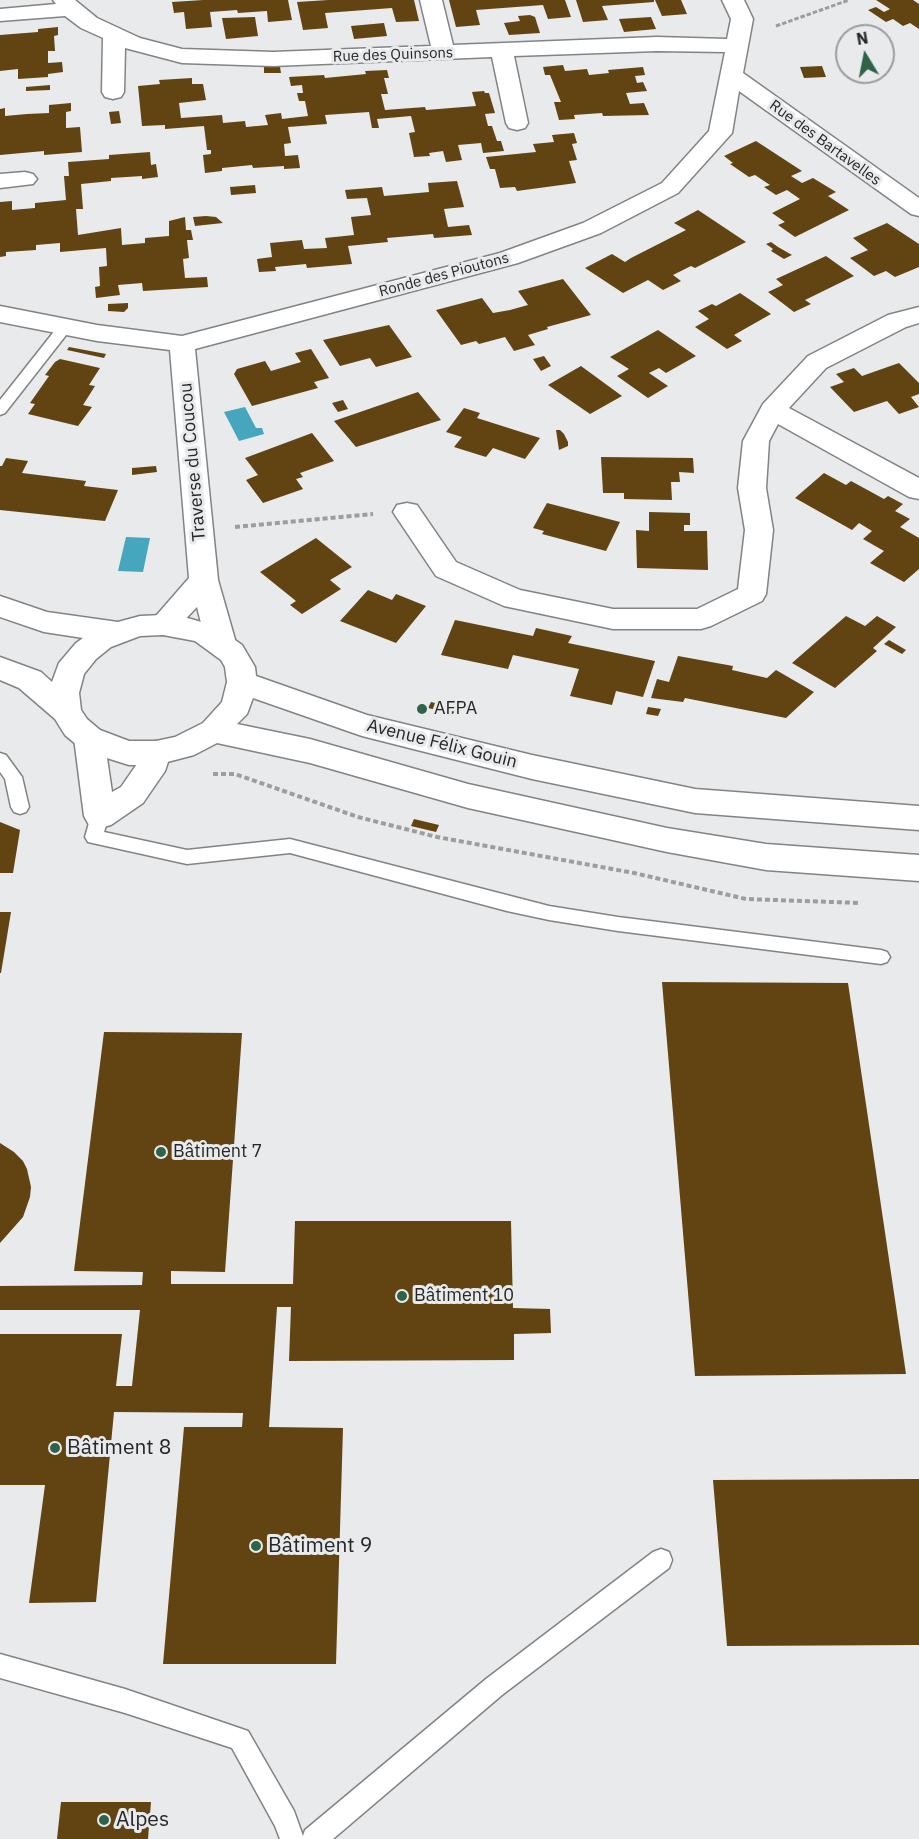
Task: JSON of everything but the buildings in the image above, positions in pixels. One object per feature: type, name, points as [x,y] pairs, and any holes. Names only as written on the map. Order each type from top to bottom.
[{"type":"street","points":[[431,0],[444,53]]},
{"type":"street","name":"Ronde des Pioutons","points":[[0,314],[153,342],[182,344],[509,258],[592,228],[670,188],[720,133],[733,76],[742,18],[733,0]]},
{"type":"street","points":[[0,15],[67,5]]},
{"type":"street","name":"Rue des Quinsons","points":[[67,5],[89,23],[132,43],[182,56],[273,59],[657,44],[737,46]]},
{"type":"street","points":[[113,92],[114,34]]},
{"type":"street","points":[[502,51],[517,123]]},
{"type":"street","name":"Rue des Bartavelles","points":[[733,76],[919,209]]},
{"type":"street","points":[[0,181],[25,179]]},
{"type":"street","points":[[407,512],[446,568],[514,599],[613,620],[701,619],[752,594],[759,530],[752,488],[756,441],[772,410],[817,362],[897,321],[919,315]]},
{"type":"street","name":"Traverse du Coucou","points":[[182,344],[204,580],[221,643]]},
{"type":"street","points":[[772,410],[919,490]]},
{"type":"street","points":[[163,625],[204,580]]},
{"type":"street","points":[[0,606],[44,622],[118,632]]},
{"type":"street","points":[[0,668],[30,680],[66,711],[76,727],[89,738],[105,746],[129,753],[156,753],[183,747],[214,731],[236,706],[242,682],[240,667],[232,653],[205,633],[184,627],[140,626],[118,632],[101,640],[86,651],[70,671],[64,693],[66,711]]},
{"type":"street","name":"Avenue Félix Gouin","points":[[242,682],[363,725],[531,766],[695,801],[919,818]]},
{"type":"street","points":[[214,731],[310,751],[468,796],[668,840],[766,857],[919,868]]},
{"type":"street","points":[[89,738],[100,816],[132,795],[154,763],[156,753]]},
{"type":"lane","points":[[0,410],[65,327]]},
{"type":"lane","points":[[0,759],[14,777],[20,807]]},
{"type":"lane","points":[[100,816],[94,837],[186,857],[290,846],[507,904],[549,913],[618,924],[880,957]]},
{"type":"lane","points":[[314,1839],[494,1687],[661,1560]]},
{"type":"lane","points":[[0,1666],[125,1701],[240,1739],[285,1820],[292,1839]]},
{"type":"path","points":[[737,46],[761,31],[849,0]]},
{"type":"path","points":[[225,528],[350,514],[407,512]]},
{"type":"path","points":[[207,775],[235,774],[358,817],[437,837],[634,873]]},
{"type":"water","points":[[245,407],[256,428],[262,428],[264,434],[239,441],[224,412]]},
{"type":"water","points":[[126,537],[150,538],[143,572],[118,571]]},
{"type":"place","name":"AFPA","points":[[422,709]]},
{"type":"place","name":"Bâtiment 7","points":[[161,1152]]},
{"type":"place","name":"Bâtiment 10","points":[[402,1296]]},
{"type":"place","name":"Bâtiment 8","points":[[55,1448]]},
{"type":"place","name":"Bâtiment 9","points":[[256,1546]]},
{"type":"place","name":"Alpes","points":[[104,1820]]}]
